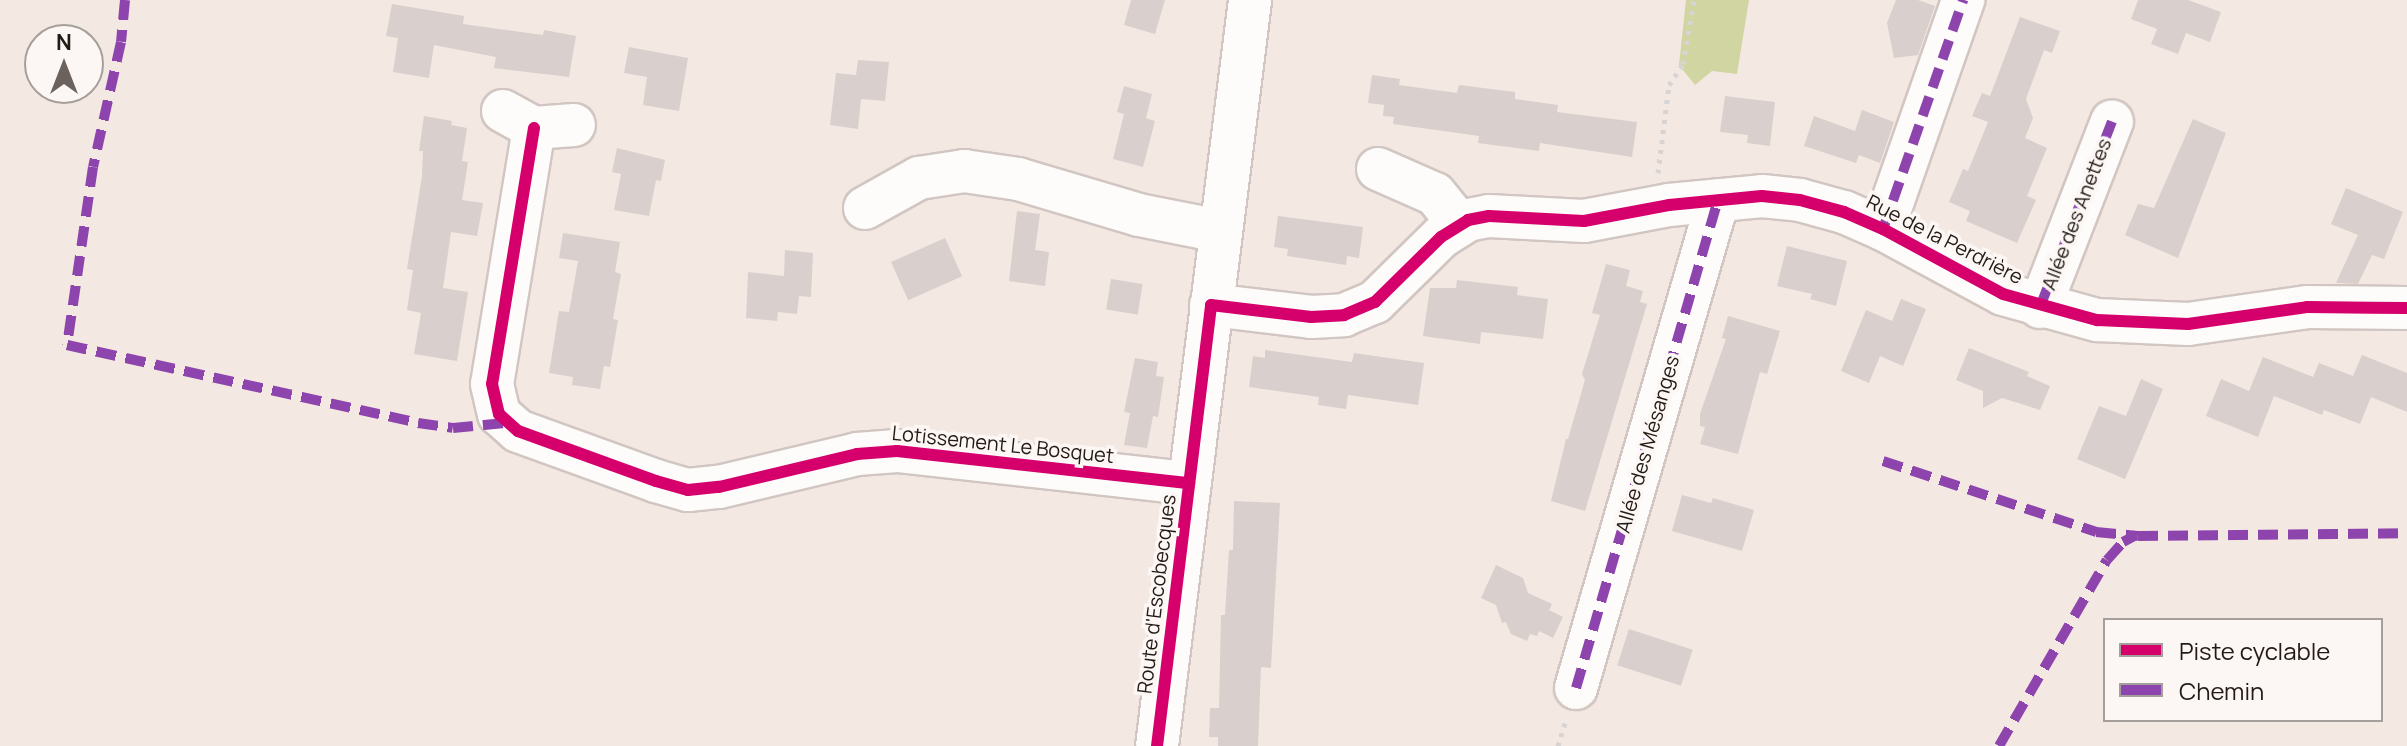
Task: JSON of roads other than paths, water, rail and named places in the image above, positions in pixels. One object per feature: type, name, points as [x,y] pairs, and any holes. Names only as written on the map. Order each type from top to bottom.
[{"type":"street","name":"Route d'Escobecques","points":[[1157,746],[1250,0]]},
{"type":"street","points":[[1883,229],[1963,0]]},
{"type":"street","name":"Lotissement Le Bosquet","points":[[537,121],[492,384],[499,414],[518,431],[688,490],[719,487],[857,454],[897,451],[1189,483]]},
{"type":"street","name":"Allée des Anettes","points":[[2040,307],[2112,121]]},
{"type":"street","points":[[1211,305],[1311,317],[1354,312],[1375,302],[1459,224],[1435,194],[1378,169]]},
{"type":"street","points":[[865,208],[919,178],[964,171],[1018,179],[1139,215],[1220,231]]},
{"type":"street","name":"Rue de la Perdrière","points":[[1459,224],[1489,216],[1561,221],[1603,219],[1654,207],[1762,196],[1800,200],[1844,212],[1883,229],[1986,286],[2040,307],[2097,320],[2144,324],[2207,322],[2319,306],[2407,308]]},
{"type":"street","name":"Allée des Mésanges","points":[[1576,688],[1718,200]]}]
